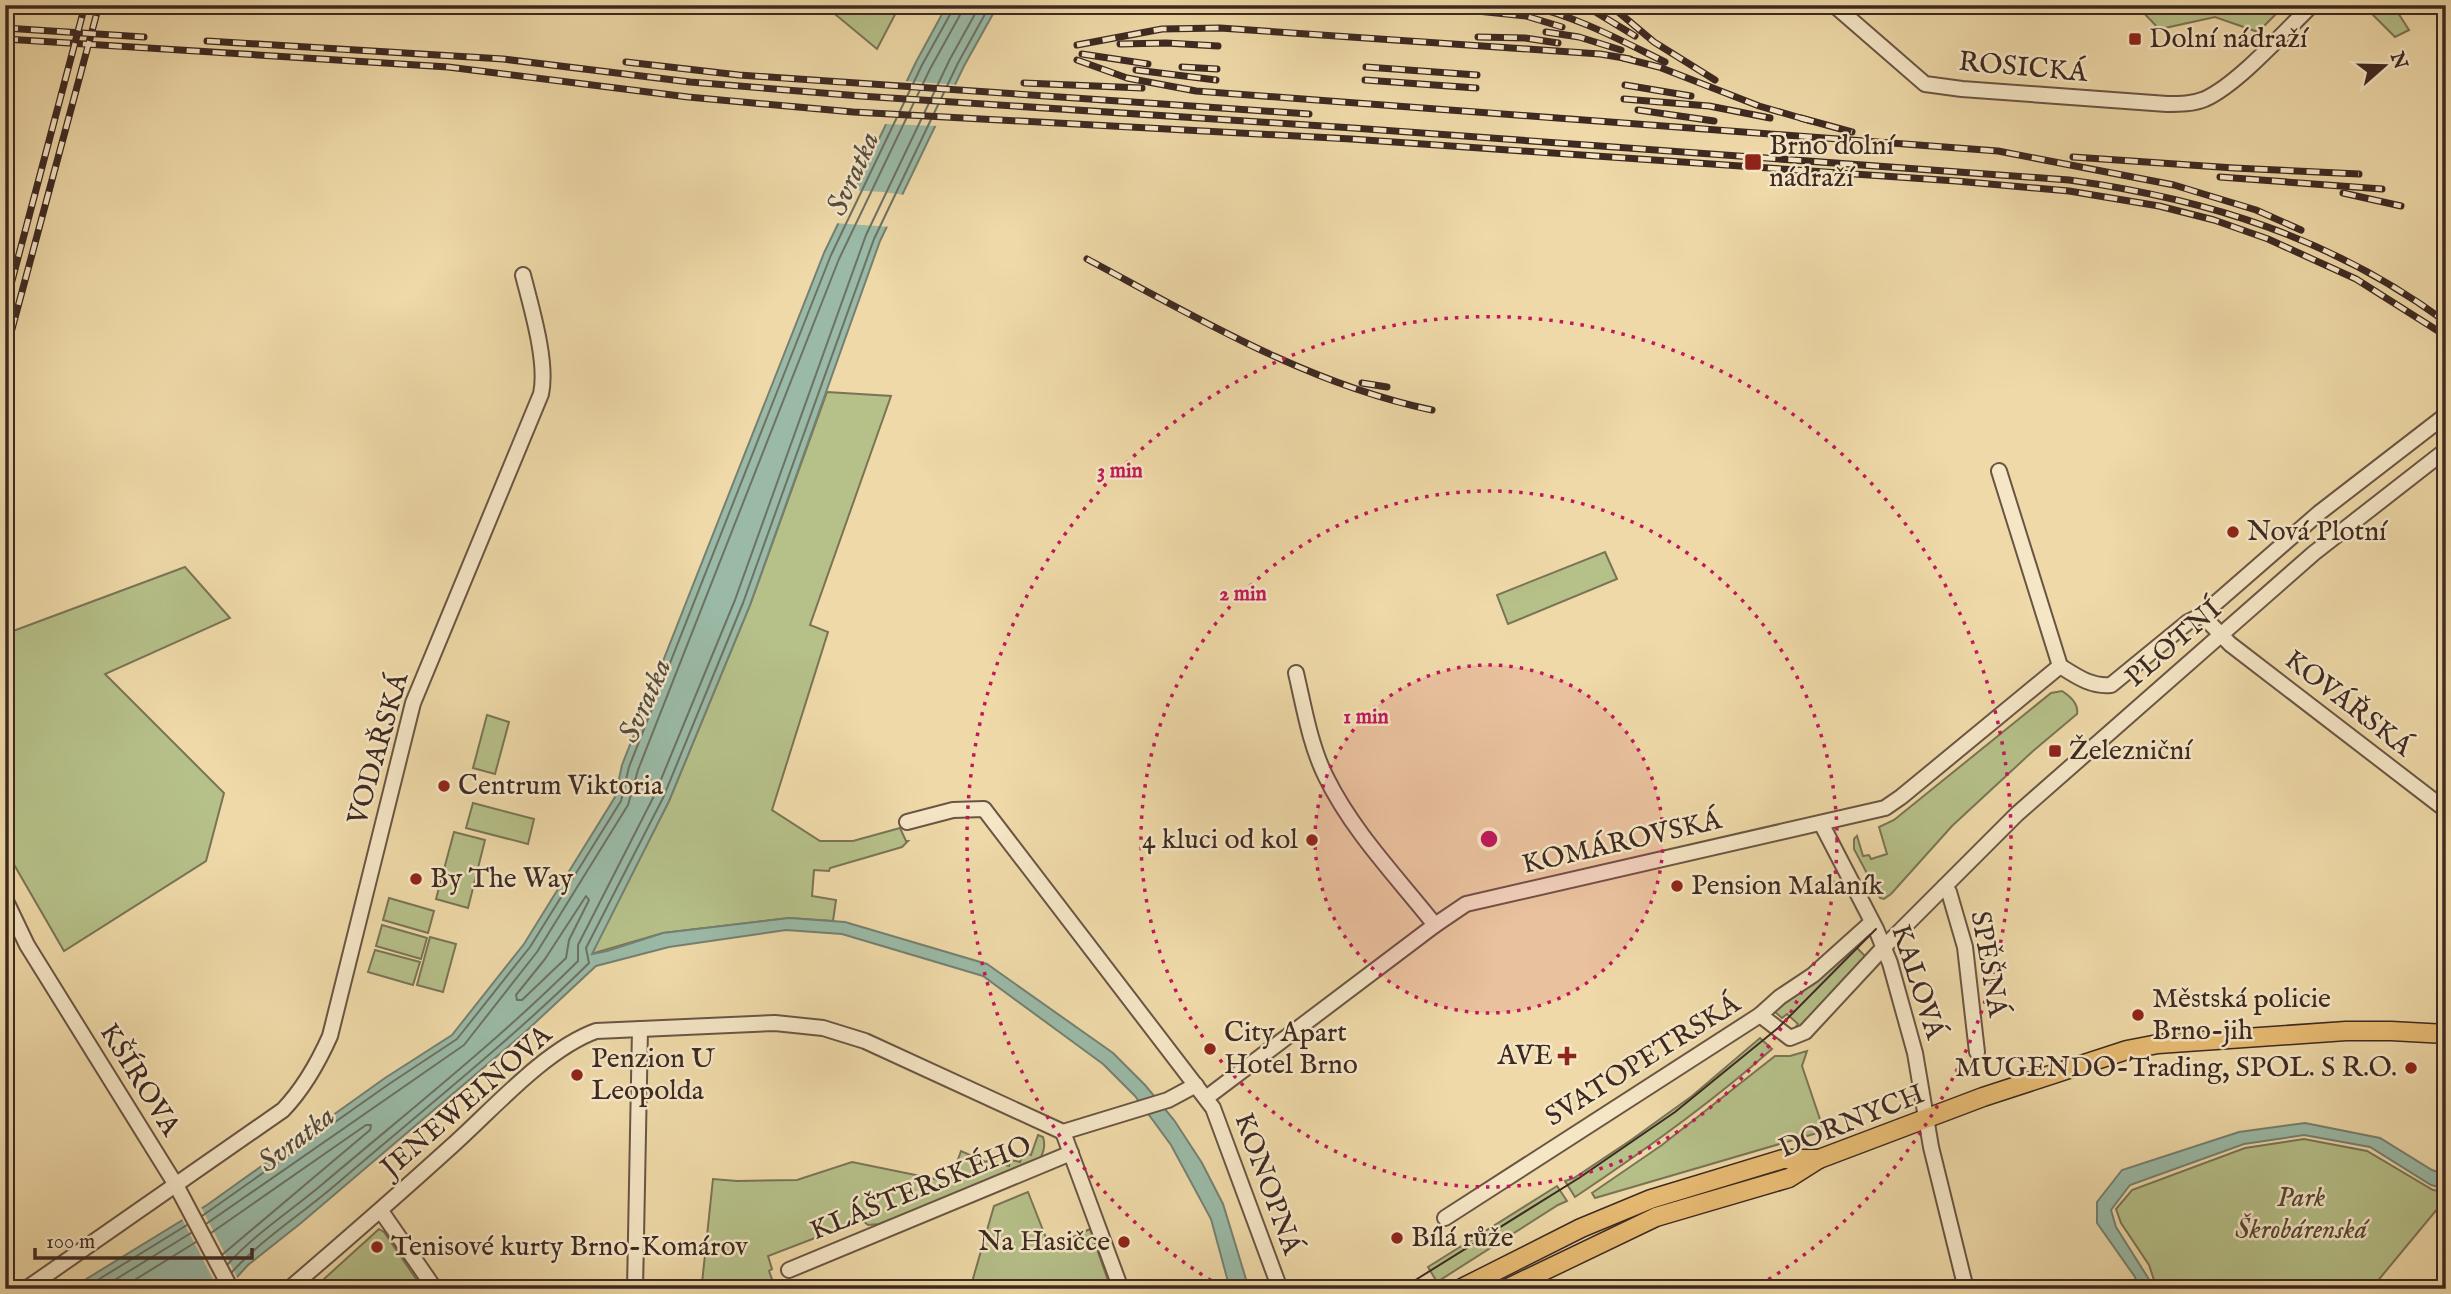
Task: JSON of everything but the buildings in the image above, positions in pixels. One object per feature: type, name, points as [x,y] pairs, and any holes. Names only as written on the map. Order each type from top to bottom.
[{"type":"main road","name":"DORNYCH","points":[[1506,1289],[1656,1217],[1789,1178],[1819,1159],[1983,1097],[2116,1053],[2143,1046],[2358,1031],[2446,1034]]},
{"type":"main road","points":[[1468,1287],[1581,1228],[1651,1199],[1783,1159],[1819,1159]]},
{"type":"street","name":"ROSICKÁ","points":[[1834,5],[1925,83],[1975,90],[2190,104],[2204,100],[2225,88],[2312,5]]},
{"type":"street","name":"VODAŘSKÁ","points":[[26,1289],[283,1110],[309,1077],[330,1036],[413,702],[541,394],[541,361],[523,275]]},
{"type":"street","name":"PLOTNÍ","points":[[2060,666],[2083,680],[2101,686],[2111,685],[2188,622],[2202,615],[2319,513],[2446,415]]},
{"type":"street","name":"PLOTNÍ","points":[[1944,887],[2003,826],[2314,553],[2446,450]]},
{"type":"street","points":[[1999,471],[2060,666]]},
{"type":"street","name":"KOVÁŘSKÁ","points":[[2202,615],[2221,636],[2446,810]]},
{"type":"street","name":"KOMÁROVSKÁ","points":[[1206,1098],[1466,904],[1877,811],[1893,804],[2060,666]]},
{"type":"street","points":[[1296,673],[1309,727],[1325,775],[1351,821],[1435,925]]},
{"type":"street","name":"KONOPNÁ","points":[[906,822],[953,810],[984,809],[1213,1108],[1280,1289]]},
{"type":"street","name":"KALOVÁ","points":[[1821,823],[1884,947],[1915,1053],[1952,1241],[1966,1289]]},
{"type":"street","name":"SVATOPETRSKÁ","points":[[1445,1218],[1760,1015],[1787,1036],[1799,1036],[1944,887]]},
{"type":"street","name":"SPĚŠNÁ","points":[[1944,887],[1949,892],[1959,922],[1967,960],[1977,1052]]},
{"type":"street","name":"KŠÍROVA","points":[[5,899],[27,945],[189,1207],[231,1289]]},
{"type":"street","points":[[1760,1015],[1813,975],[1872,922]]},
{"type":"street","name":"JENEWEINOVA","points":[[289,1289],[381,1211],[536,1069],[579,1038],[596,1031],[775,1023],[823,1028],[865,1041],[1063,1132]]},
{"type":"street","points":[[635,1289],[640,1029]]},
{"type":"street","points":[[1121,1289],[1063,1132],[1168,1100],[1196,1085]]},
{"type":"street","name":"KLÁŠTERSKÉHO","points":[[789,1270],[1071,1153]]},
{"type":"street","points":[[381,1211],[435,1289]]},
{"type":"green space","points":[[824,5],[900,5],[877,49]]},
{"type":"green space","points":[[2136,5],[2285,5],[2258,32],[2215,17],[2161,31]]},
{"type":"green space","points":[[2363,5],[2393,5],[2409,30],[2395,37]]},
{"type":"green space","points":[[827,392],[891,396],[810,625],[828,632],[772,810],[820,841],[853,841],[900,828],[908,841],[902,847],[830,868],[829,871],[814,870],[812,896],[836,900],[833,921],[789,918],[663,933],[591,954],[669,801],[750,605]]},
{"type":"green space","points":[[1605,552],[1617,579],[1508,624],[1497,595]]},
{"type":"green space","points":[[185,567],[230,618],[105,674],[224,793],[206,861],[64,951],[5,849],[5,634]]},
{"type":"green space","points":[[2062,691],[2075,703],[2077,714],[1952,826],[1891,894],[1884,899],[1880,898],[1854,849],[1854,839],[1857,836],[1863,856],[1869,855],[1871,859],[1887,854],[1879,827],[1894,820],[2051,693]]},
{"type":"green space","points":[[487,715],[509,722],[495,774],[473,768]]},
{"type":"green space","points":[[473,803],[534,819],[528,844],[466,828]]},
{"type":"green space","points":[[454,832],[485,840],[468,908],[436,899]]},
{"type":"green space","points":[[389,898],[434,911],[428,933],[383,920]]},
{"type":"green space","points":[[382,925],[427,938],[421,959],[376,946]]},
{"type":"green space","points":[[430,937],[456,944],[443,992],[417,985]]},
{"type":"green space","points":[[1855,946],[1866,957],[1801,1027],[1794,1029],[1798,1024],[1787,1014],[1782,1018],[1774,1011],[1810,985]]},
{"type":"green space","points":[[375,950],[420,962],[413,985],[368,972]]},
{"type":"green space","points":[[1760,1038],[1772,1049],[1676,1126],[1575,1197],[1565,1181],[1574,1178],[1631,1140],[1692,1096]]},
{"type":"green space","points":[[1807,1051],[1802,1066],[1824,1131],[1595,1198],[1592,1193],[1662,1145],[1775,1056],[1790,1056]]},
{"type":"green space","points":[[1038,1135],[1043,1137],[1044,1144],[1039,1161],[879,1224],[868,1225],[862,1220],[768,1256],[773,1282],[755,1289],[694,1289],[691,1283],[702,1283],[713,1179],[797,1180],[852,1162],[950,1182],[961,1151],[986,1162],[988,1160],[1009,1166],[1011,1160],[1020,1162],[1023,1152],[1031,1155]]},
{"type":"green space","name":"Park Škrobárenská","points":[[2304,1139],[2367,1151],[2433,1190],[2446,1192],[2446,1207],[2438,1208],[2371,1289],[2157,1289],[2149,1265],[2121,1223],[2116,1209],[2132,1190],[2245,1148]]},
{"type":"green space","points":[[1557,1186],[1567,1201],[1437,1282],[1428,1267]]},
{"type":"green space","points":[[1028,1192],[1050,1248],[1090,1229],[1111,1289],[970,1289],[994,1206]]},
{"type":"green space","name":"Tenisové kurty Brno-Komárov","points":[[379,1229],[384,1232],[423,1289],[313,1289]]},
{"type":"water","points":[[947,5],[998,5],[964,66],[880,241],[750,605],[669,801],[592,954],[663,933],[789,918],[845,922],[987,964],[1113,1053],[1145,1085],[1174,1120],[1202,1163],[1223,1204],[1249,1289],[1230,1289],[1211,1219],[1171,1145],[1135,1096],[1103,1064],[983,976],[842,934],[786,930],[669,947],[596,966],[523,1034],[221,1289],[70,1289],[207,1205],[385,1078],[452,1035],[524,944],[615,797],[622,765],[824,253],[916,62]]},
{"type":"water","points":[[2305,1123],[2380,1138],[2432,1170],[2446,1175],[2446,1189],[2431,1185],[2370,1147],[2304,1135],[2244,1144],[2130,1185],[2111,1210],[2116,1227],[2150,1281],[2151,1289],[2138,1289],[2135,1277],[2097,1223],[2097,1202],[2122,1170],[2239,1132]]},
{"type":"pier","points":[[904,81],[960,85],[940,126],[883,124]]},
{"type":"pier","points":[[850,190],[905,195],[891,227],[834,223]]},
{"type":"pier","points":[[200,1205],[239,1281],[227,1289],[218,1289],[181,1217]]},
{"type":"tram line","points":[[1401,1289],[1579,1178],[1675,1112],[1778,1028],[1876,929]]},
{"type":"railway","points":[[5,307],[85,5]]},
{"type":"railway","points":[[5,355],[99,5]]},
{"type":"railway","points":[[1526,5],[1580,22],[1665,62]]},
{"type":"railway","points":[[1584,5],[1635,36]]},
{"type":"railway","points":[[1610,5],[1654,42],[1715,80]]},
{"type":"railway","points":[[1477,11],[1526,16],[1562,27]]},
{"type":"railway","points":[[5,28],[144,37]]},
{"type":"railway","points":[[1077,45],[1162,29],[1220,28],[1600,54],[1630,59]]},
{"type":"railway","points":[[1546,32],[1579,37],[1621,50]]},
{"type":"railway","points":[[1478,37],[1525,38],[1558,43]]},
{"type":"railway","points":[[5,39],[448,67],[688,97],[853,112],[1351,139],[2069,191],[2159,206],[2214,220],[2268,239],[2356,279],[2446,336]]},
{"type":"railway","points":[[207,41],[503,59],[690,82],[860,96],[1353,128],[2069,180],[2170,198],[2267,227],[2358,267],[2446,322]]},
{"type":"railway","points":[[1120,44],[1218,46]]},
{"type":"railway","points":[[1082,54],[1148,64]]},
{"type":"railway","points":[[1623,58],[1659,67],[1759,106],[1811,121]]},
{"type":"railway","points":[[1077,60],[1127,78],[1196,91],[1998,151],[2174,185],[2256,210],[2301,230]]},
{"type":"railway","points":[[626,62],[739,75],[1309,114]]},
{"type":"railway","points":[[1182,67],[1217,69]]},
{"type":"railway","points":[[1366,67],[1477,75]]},
{"type":"railway","points":[[1136,70],[1216,80]]},
{"type":"railway","points":[[1365,80],[1476,88]]},
{"type":"railway","points":[[1024,83],[1142,88]]},
{"type":"railway","points":[[1625,85],[1691,96]]},
{"type":"railway","points":[[1624,99],[1709,106],[1770,118]]},
{"type":"railway","points":[[1638,110],[1714,121]]},
{"type":"railway","points":[[1801,118],[1852,132]]},
{"type":"railway","points":[[2073,157],[2359,174]]},
{"type":"railway","points":[[2220,177],[2382,189]]},
{"type":"railway","points":[[2343,193],[2401,206]]},
{"type":"railway","points":[[1087,259],[1212,326],[1297,366],[1341,384],[1432,410]]},
{"type":"railway","points":[[1362,383],[1387,387]]},
{"type":"place","name":"Dolní nádraží","points":[[2135,39]]},
{"type":"place","name":"Brno dolní nádraží","points":[[1753,162]]},
{"type":"place","name":"Nová Plotní","points":[[2233,532]]},
{"type":"place","name":"Železniční","points":[[2055,751]]},
{"type":"place","name":"Centrum Viktoria","points":[[444,786]]},
{"type":"place","name":"4 kluci od kol","points":[[1312,840]]},
{"type":"place","name":"By The Way","points":[[416,879]]},
{"type":"place","name":"Pension Malaník","points":[[1677,886]]},
{"type":"place","name":"Městská policie Brno-jih","points":[[2138,1015]]},
{"type":"place","name":"City Apart Hotel Brno","points":[[1210,1049]]},
{"type":"place","name":"AVE","points":[[1567,1056]]},
{"type":"place","name":"MUGENDO-Trading, SPOL. S R.O.","points":[[2411,1068]]},
{"type":"place","name":"Penzion U Leopolda","points":[[577,1075]]},
{"type":"place","name":"Bílá růže","points":[[1397,1238]]},
{"type":"place","name":"Na Hasičce","points":[[1124,1242]]},
{"type":"place","name":"Tenisové kurty Brno-Komárov","points":[[377,1247]]},
{"type":"water label","name":"Svratka","points":[[854,174]]},
{"type":"water label","name":"Svratka","points":[[646,701]]},
{"type":"water label","name":"Svratka","points":[[297,1140]]}]
